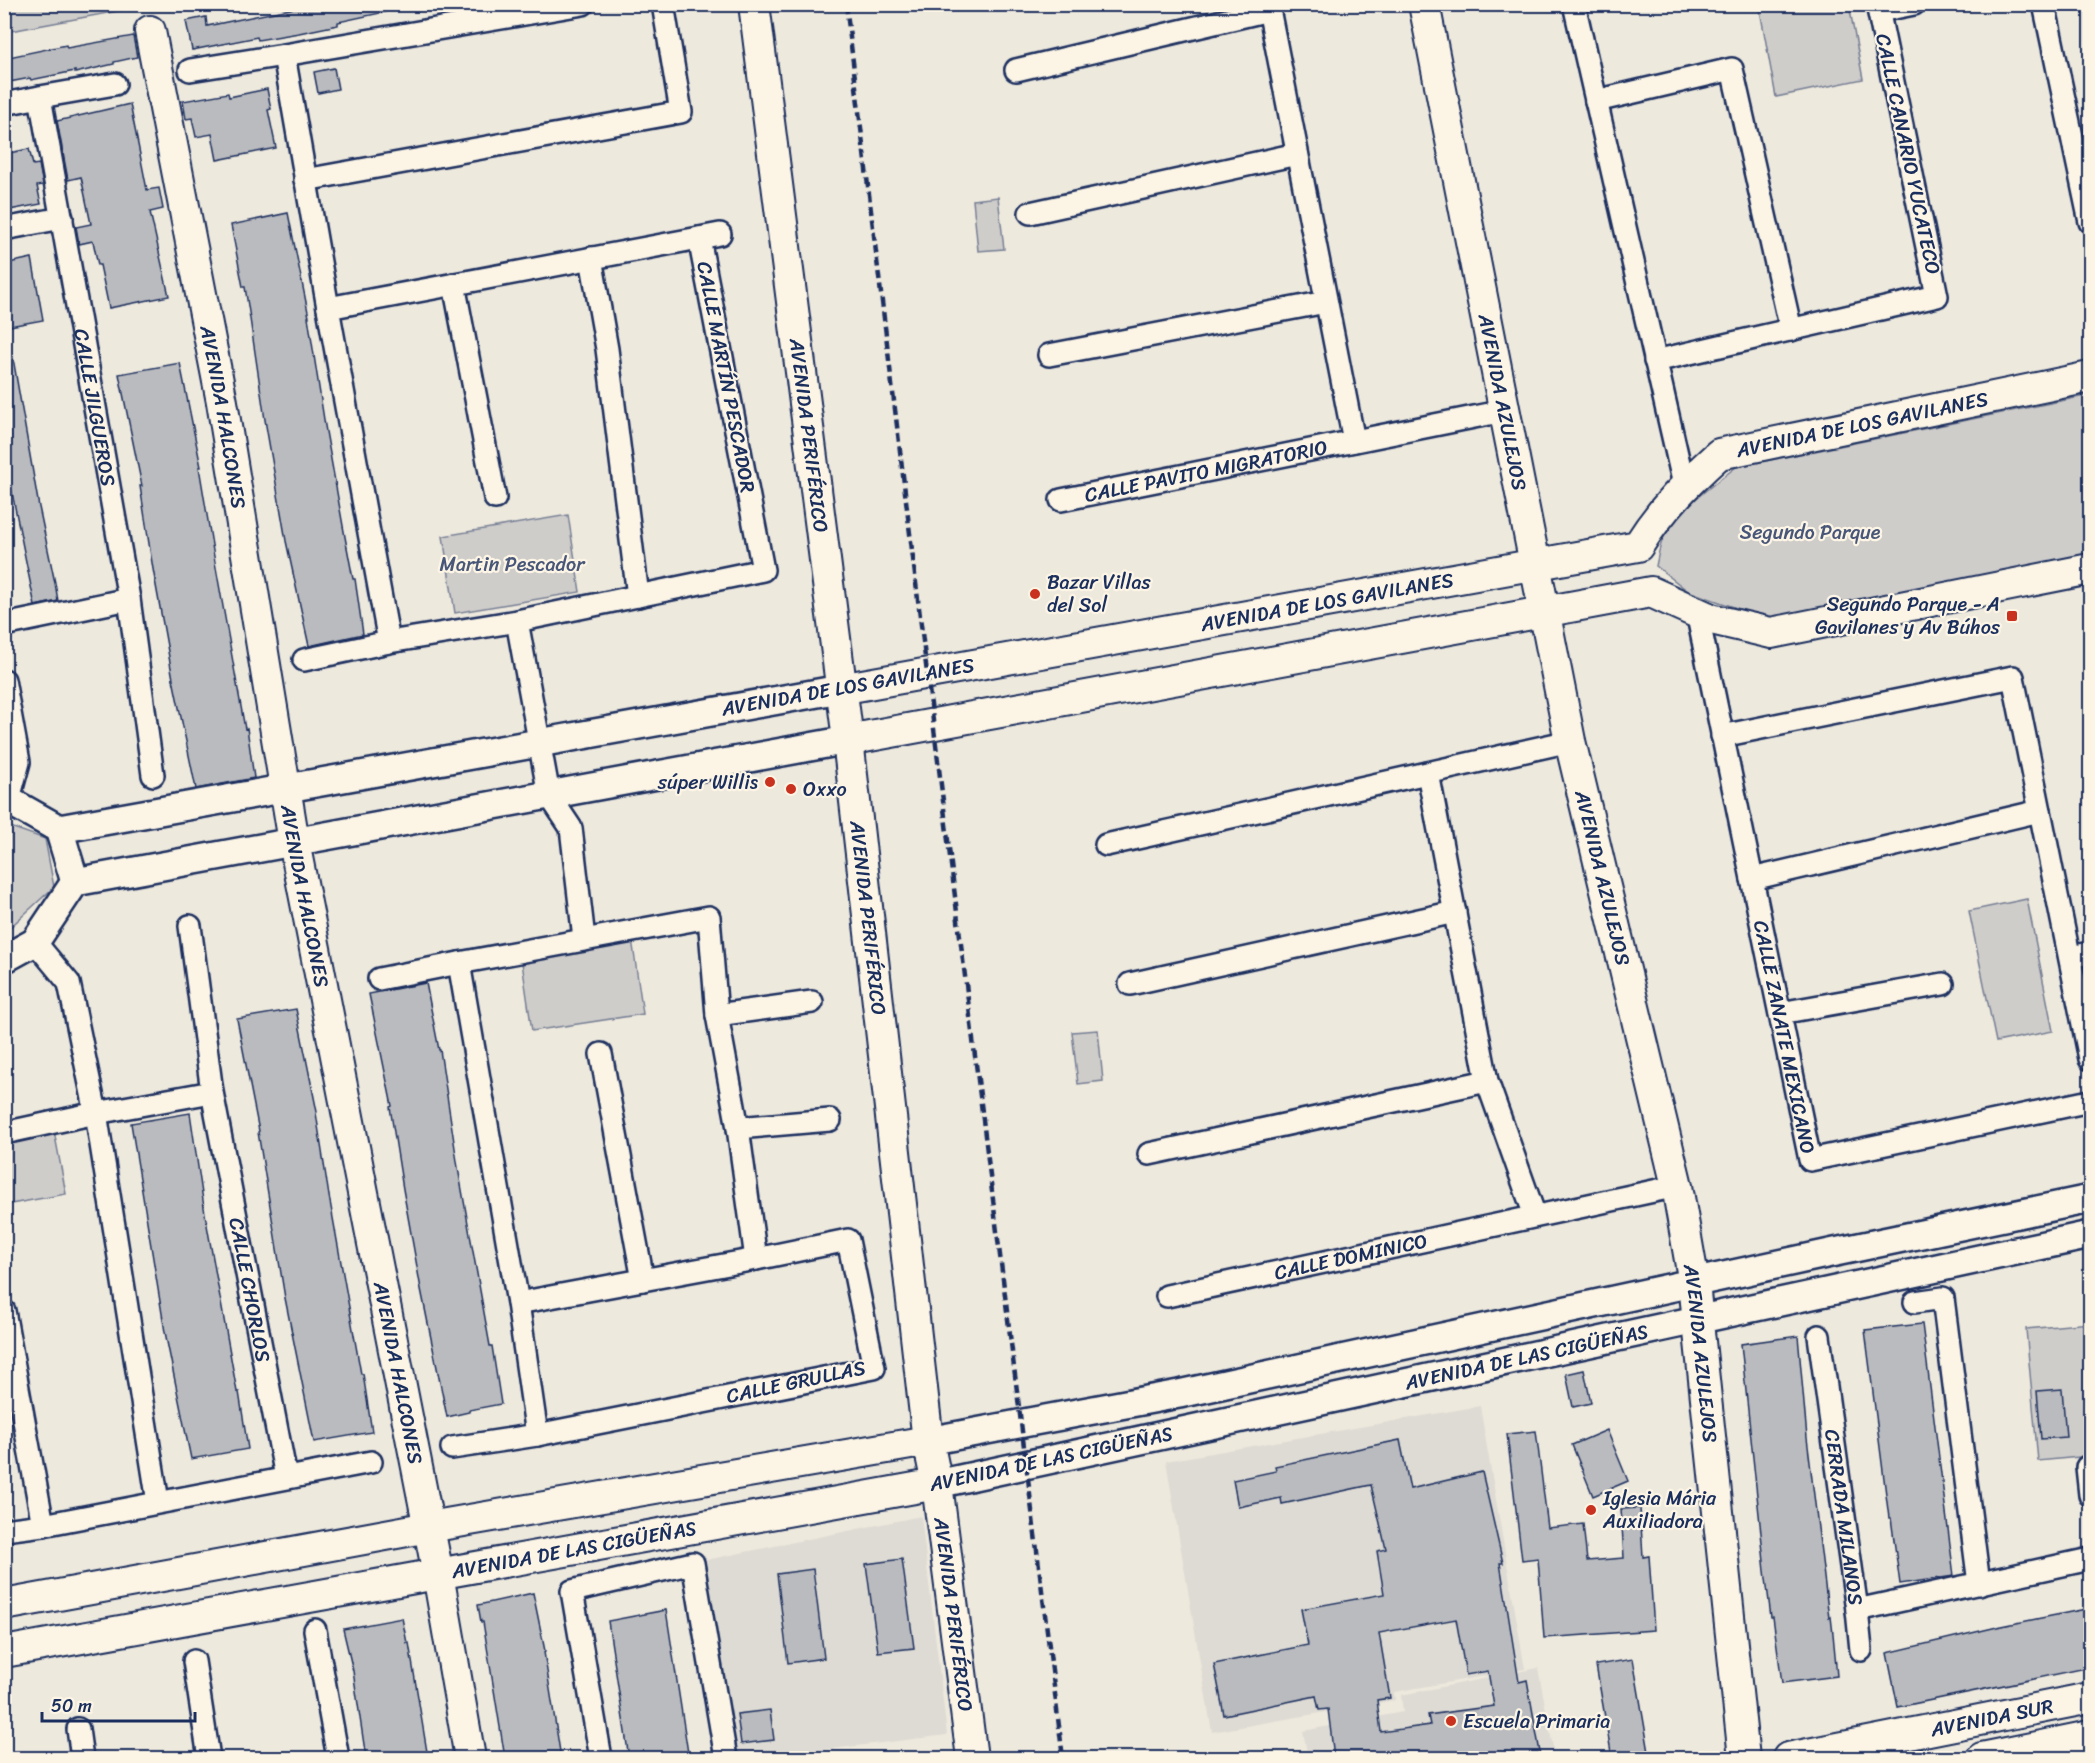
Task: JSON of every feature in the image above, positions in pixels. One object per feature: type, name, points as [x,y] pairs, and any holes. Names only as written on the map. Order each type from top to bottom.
[{"type":"main road","name":"AVENIDA PERIFÉRICO","points":[[753,4],[848,740],[928,1441],[938,1484],[972,1758]]},
{"type":"main road","name":"AVENIDA AZULEJOS","points":[[1424,4],[1570,741],[1677,1186],[1699,1319],[1744,1758]]},
{"type":"main road","name":"AVENIDA HALCONES","points":[[150,31],[222,402],[294,842],[429,1527],[470,1758]]},
{"type":"main road","name":"AVENIDA DE LOS GAVILANES","points":[[840,689],[1638,546],[1655,519],[1684,485],[1719,454],[2091,377]]},
{"type":"main road","points":[[1638,546],[1651,592]]},
{"type":"main road","points":[[848,740],[1651,592],[1711,618],[1771,633],[2091,569]]},
{"type":"main road","points":[[1024,656],[1032,706]]},
{"type":"main road","name":"AVENIDA DE LAS CIGÜEÑAS","points":[[4,1605],[429,1527],[928,1441]]},
{"type":"main road","name":"AVENIDA DE LAS CIGÜEÑAS","points":[[4,1652],[938,1484]]},
{"type":"main road","name":"AVENIDA SUR","points":[[1788,1758],[2091,1698]]},
{"type":"main road","name":"AVENIDA SUR","points":[[1982,1758],[2091,1736]]},
{"type":"street","points":[[190,70],[583,4]]},
{"type":"street","points":[[305,180],[681,112],[663,4]]},
{"type":"street","points":[[1574,4],[1684,485]]},
{"type":"street","points":[[1878,8],[1914,4]]},
{"type":"street","points":[[2044,4],[2091,222]]},
{"type":"street","name":"CALLE PAVITO MIGRATORIO","points":[[1016,70],[1269,7],[1354,441]]},
{"type":"street","name":"CALLE CANARIO YUCATECO","points":[[1655,361],[1937,296],[1878,8]]},
{"type":"street","points":[[284,55],[389,642]]},
{"type":"street","points":[[1596,101],[1732,69],[1791,330]]},
{"type":"street","points":[[4,104],[114,84]]},
{"type":"street","name":"CALLE JILGUEROS","points":[[40,97],[129,599],[153,775]]},
{"type":"street","points":[[1030,213],[1297,154]]},
{"type":"street","points":[[4,229],[62,218]]},
{"type":"street","points":[[699,238],[720,234]]},
{"type":"street","name":"CALLE MARTÍN PESCADOR","points":[[303,660],[389,642],[517,621],[763,570],[699,238],[328,308]]},
{"type":"street","points":[[591,258],[608,360],[638,596]]},
{"type":"street","points":[[454,284],[495,498]]},
{"type":"street","points":[[1049,355],[1326,302]]},
{"type":"street","name":"CALLE PAVITO MIGRATORIO","points":[[1061,501],[1504,411]]},
{"type":"street","points":[[4,625],[129,599]]},
{"type":"street","name":"CALLE ZANATE MEXICANO","points":[[1696,612],[1810,1160],[2091,1101]]},
{"type":"street","points":[[517,621],[549,795],[571,828],[584,939]]},
{"type":"street","points":[[1722,736],[2013,677],[2040,811],[2080,955],[2091,1059]]},
{"type":"street","points":[[4,680],[19,762],[7,798],[59,829],[75,882]]},
{"type":"street","name":"AVENIDA DE LOS GAVILANES","points":[[59,829],[840,689]]},
{"type":"street","points":[[4,958],[35,942],[75,882],[848,740]]},
{"type":"street","points":[[1106,845],[1570,741]]},
{"type":"street","points":[[1428,773],[1487,1081],[1535,1216]]},
{"type":"street","points":[[1752,879],[2040,811]]},
{"type":"street","points":[[1130,984],[1455,912]]},
{"type":"street","points":[[379,979],[709,917],[717,1015],[738,1128],[756,1259]]},
{"type":"street","name":"CALLE CHORLOS","points":[[190,926],[212,1092],[286,1477]]},
{"type":"street","points":[[35,942],[69,983],[96,1113],[158,1502]]},
{"type":"street","points":[[459,963],[518,1303],[537,1435]]},
{"type":"street","points":[[1780,1013],[1943,984]]},
{"type":"street","points":[[717,1015],[812,1002]]},
{"type":"street","points":[[601,1054],[643,1280]]},
{"type":"street","points":[[1149,1154],[1487,1081]]},
{"type":"street","points":[[4,1133],[96,1113],[212,1092]]},
{"type":"street","points":[[738,1128],[830,1120]]},
{"type":"street","name":"CALLE DOMINICO","points":[[1167,1296],[1677,1186]]},
{"type":"street","name":"AVENIDA DE LAS CIGÜEÑAS","points":[[928,1441],[1179,1394],[2091,1199]]},
{"type":"street","name":"AVENIDA DE LAS CIGÜEÑAS","points":[[938,1484],[2091,1235]]},
{"type":"street","name":"CALLE GRULLAS","points":[[452,1448],[537,1435],[874,1368],[848,1240],[518,1303]]},
{"type":"street","points":[[1915,1302],[1943,1298],[1979,1584]]},
{"type":"street","points":[[4,1311],[43,1525]]},
{"type":"street","name":"CERRADA MILANOS","points":[[1819,1336],[1857,1610],[2091,1559]]},
{"type":"street","points":[[4,1530],[43,1525],[371,1462]]},
{"type":"street","points":[[2087,1467],[2091,1495]]},
{"type":"street","points":[[601,1758],[572,1591],[693,1563],[726,1758]]},
{"type":"street","points":[[1857,1610],[1861,1650]]},
{"type":"street","points":[[315,1630],[338,1758]]},
{"type":"street","points":[[194,1661],[209,1758]]},
{"type":"street","points":[[78,1729],[82,1758]]},
{"type":"shaded area","points":[[1480,1406],[1525,1669],[1394,1692],[1395,1700],[1212,1732],[1166,1461]]},
{"type":"shaded area","points":[[921,1516],[947,1735],[757,1758],[735,1758],[706,1560]]},
{"type":"shaded area","name":"Escuela Primaria","points":[[1538,1668],[1555,1758],[1308,1758],[1303,1731],[1403,1712],[1401,1695]]},
{"type":"green space","points":[[5,4],[151,4],[151,5],[5,32]]},
{"type":"green space","points":[[1759,5],[1849,5],[1863,79],[1776,97]]},
{"type":"green space","points":[[998,197],[1004,249],[978,251],[973,200]]},
{"type":"green space","name":"Segundo Parque","points":[[2090,395],[2090,555],[1774,621],[1688,591],[1656,566],[1662,542],[1669,528],[1685,508],[1736,467]]},
{"type":"green space","name":"Martin Pescador","points":[[568,515],[580,592],[455,613],[443,536]]},
{"type":"green space","points":[[5,825],[45,839],[54,887],[5,932]]},
{"type":"green space","points":[[2027,899],[2053,1031],[1996,1042],[1969,911]]},
{"type":"green space","points":[[632,939],[643,1014],[532,1031],[521,956]]},
{"type":"green space","points":[[1098,1030],[1103,1081],[1078,1084],[1072,1032]]},
{"type":"green space","points":[[52,1120],[66,1194],[5,1205],[5,1130]]},
{"type":"green space","points":[[2090,1323],[2090,1456],[2038,1461],[2026,1329]]},
{"type":"building","points":[[314,4],[384,4],[385,12],[299,33],[258,40],[257,37],[192,50],[186,21],[206,17],[207,26]]},
{"type":"building","points":[[133,36],[137,57],[75,73],[75,71],[4,83],[4,58],[66,45],[67,48]]},
{"type":"building","points":[[334,68],[338,89],[318,93],[314,72]]},
{"type":"building","points":[[267,89],[271,109],[268,110],[276,148],[217,160],[212,134],[196,137],[192,118],[186,119],[183,101],[228,93],[229,97]]},
{"type":"building","points":[[130,104],[147,190],[159,188],[163,209],[150,212],[169,296],[109,308],[93,241],[79,244],[76,227],[91,224],[81,177],[68,180],[57,121]]},
{"type":"building","points":[[29,149],[33,165],[39,164],[43,185],[37,186],[41,204],[4,211],[4,154]]},
{"type":"building","points":[[288,213],[309,317],[325,426],[353,579],[355,579],[363,634],[309,646],[286,541],[245,287],[243,287],[231,225]]},
{"type":"building","points":[[32,258],[43,320],[4,327],[4,264]]},
{"type":"building","points":[[4,358],[13,358],[58,601],[35,606],[4,453]]},
{"type":"building","points":[[180,363],[201,467],[199,467],[213,551],[245,729],[247,728],[254,778],[196,789],[173,679],[153,569],[140,486],[142,486],[119,374]]},
{"type":"building","points":[[426,983],[440,1050],[458,1168],[501,1404],[447,1417],[421,1289],[390,1107],[392,1106],[369,994]]},
{"type":"building","points":[[296,1009],[317,1112],[329,1196],[372,1432],[314,1442],[285,1298],[259,1131],[237,1019]]},
{"type":"building","points":[[190,1113],[205,1214],[248,1449],[191,1459],[165,1332],[131,1123]]},
{"type":"building","points":[[1922,1324],[1954,1576],[1900,1584],[1891,1518],[1889,1518],[1865,1330]]},
{"type":"building","points":[[1798,1336],[1807,1438],[1837,1676],[1782,1683],[1765,1571],[1741,1344]]},
{"type":"building","points":[[1584,1370],[1591,1403],[1573,1407],[1566,1374]]},
{"type":"building","points":[[2062,1389],[2066,1437],[2041,1439],[2037,1391]]},
{"type":"building","points":[[1607,1430],[1628,1481],[1593,1496],[1572,1445]]},
{"type":"building","points":[[1536,1431],[1548,1528],[1583,1524],[1587,1561],[1624,1558],[1621,1509],[1640,1508],[1643,1557],[1649,1556],[1654,1630],[1544,1638],[1538,1558],[1522,1560],[1507,1434]]},
{"type":"building","points":[[1400,1440],[1410,1489],[1482,1472],[1503,1563],[1500,1563],[1519,1682],[1527,1680],[1541,1758],[1334,1758],[1328,1709],[1319,1710],[1316,1696],[1224,1715],[1214,1664],[1308,1645],[1301,1609],[1384,1594],[1377,1551],[1386,1549],[1371,1485],[1282,1504],[1281,1498],[1238,1507],[1233,1480],[1276,1471],[1275,1466]],"holes":[[[1456,1619],[1466,1675],[1488,1671],[1494,1706],[1428,1715],[1430,1725],[1381,1732],[1377,1700],[1390,1698],[1379,1633]]]},
{"type":"building","points":[[902,1559],[914,1648],[878,1652],[866,1564]]},
{"type":"building","points":[[813,1569],[824,1658],[788,1663],[777,1574]]},
{"type":"building","points":[[533,1593],[545,1651],[561,1758],[505,1758],[483,1622],[481,1622],[478,1605]]},
{"type":"building","points":[[2091,1608],[2091,1667],[1898,1707],[1887,1653]]},
{"type":"building","points":[[666,1610],[688,1753],[657,1758],[629,1758],[608,1621]]},
{"type":"building","points":[[402,1618],[407,1643],[409,1643],[428,1758],[366,1758],[353,1671],[343,1629]]},
{"type":"building","points":[[1633,1659],[1650,1758],[1612,1758],[1596,1665]]},
{"type":"building","points":[[770,1710],[774,1740],[741,1744],[737,1714]]},
{"type":"railway","points":[[846,4],[1063,1758]]},
{"type":"place","name":"Bazar Villas del Sol","points":[[1035,594]]},
{"type":"place","name":"Segundo Parque - A Gavilanes y Av Búhos","points":[[2012,616]]},
{"type":"place","name":"súper Willis","points":[[770,782]]},
{"type":"place","name":"Oxxo","points":[[791,789]]},
{"type":"place","name":"Iglesia Mária Auxiliadora","points":[[1591,1510]]},
{"type":"place","name":"Escuela Primaria","points":[[1451,1721]]}]
